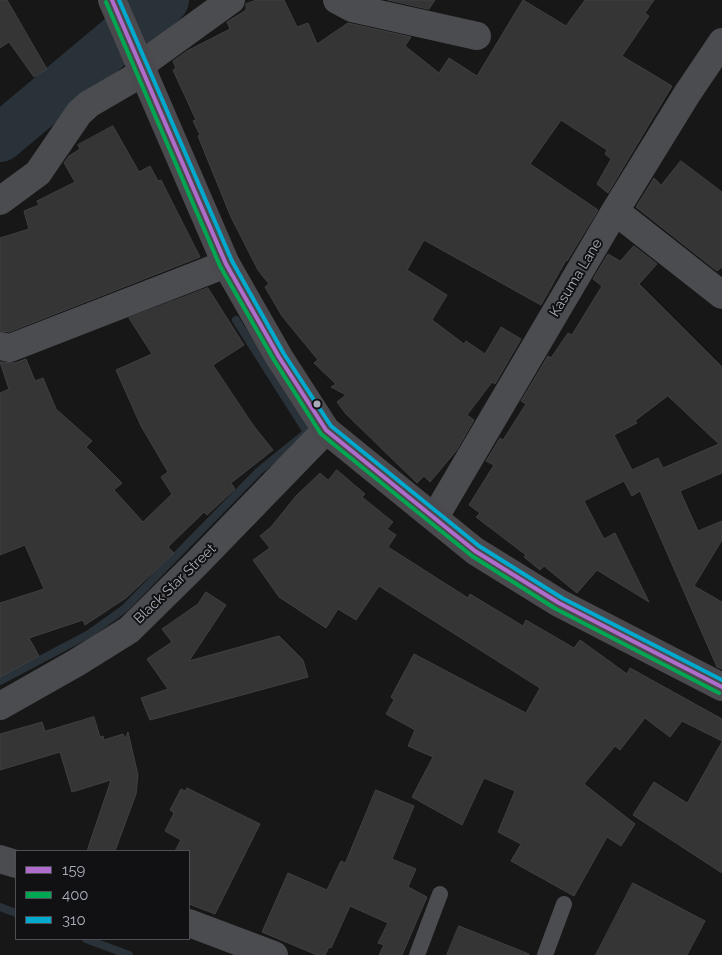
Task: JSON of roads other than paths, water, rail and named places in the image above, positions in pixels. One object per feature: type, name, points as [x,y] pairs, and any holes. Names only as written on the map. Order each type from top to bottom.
[{"type":"street","points":[[112,0],[226,264],[279,357],[326,430],[475,551],[552,598],[722,687]]},
{"type":"street","points":[[0,201],[38,173],[79,113],[89,104],[231,0]]},
{"type":"street","points":[[336,0],[352,8],[476,36]]},
{"type":"street","name":"Kasuma Lane","points":[[435,517],[615,210],[687,94],[719,55]]},
{"type":"street","points":[[615,210],[722,295]]},
{"type":"street","points":[[0,346],[10,348],[226,264]]},
{"type":"street","name":"Black Star Street","points":[[0,706],[76,663],[128,630],[196,564],[326,430]]},
{"type":"street","points":[[0,859],[15,864]]},
{"type":"street","points":[[190,923],[274,955]]},
{"type":"lane","points":[[417,955],[440,894]]},
{"type":"lane","points":[[545,955],[564,904]]},
{"type":"waterway","points":[[0,138],[165,0]]},
{"type":"waterway","points":[[0,681],[89,634],[124,609],[259,471],[307,432],[236,320]]},
{"type":"waterway","points":[[0,907],[15,913]]},
{"type":"waterway","points":[[89,940],[129,955]]}]
